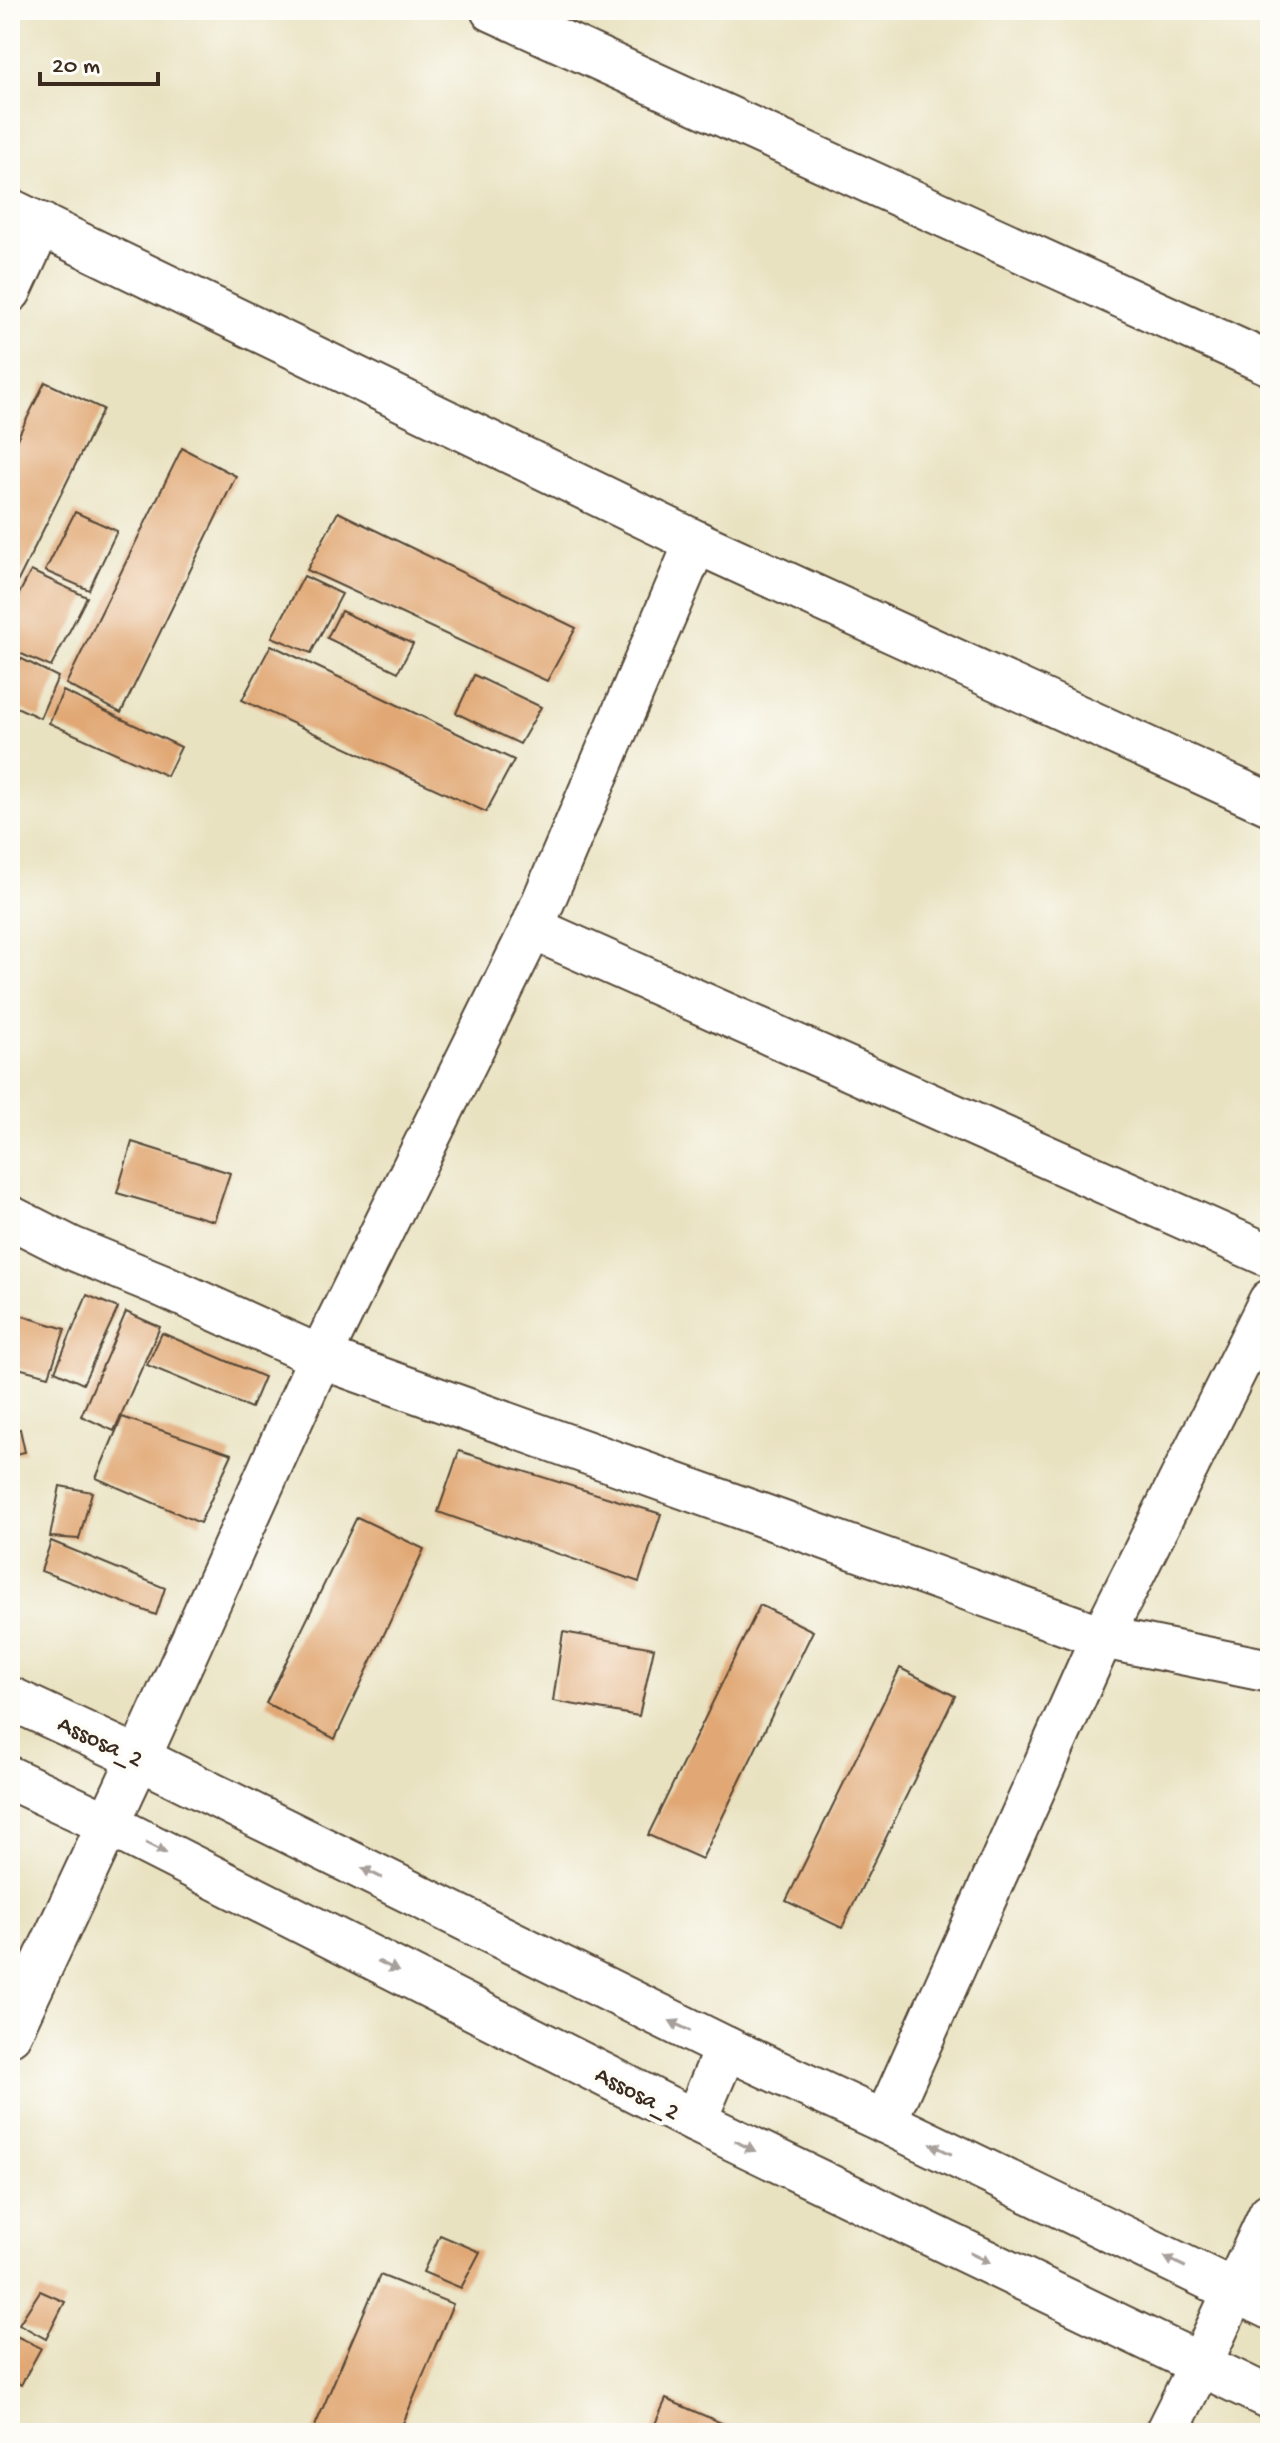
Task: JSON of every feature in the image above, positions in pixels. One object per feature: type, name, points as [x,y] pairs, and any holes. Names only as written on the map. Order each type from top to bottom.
[{"type":"street","points":[[492,10],[1270,364]]},
{"type":"street","points":[[10,291],[25,217],[696,542],[1270,804]]},
{"type":"street","points":[[10,2034],[320,1357],[532,928],[696,542]]},
{"type":"street","points":[[532,928],[1270,1256]]},
{"type":"street","points":[[10,1217],[71,1248],[320,1357],[1102,1637],[1270,1671]]},
{"type":"street","points":[[885,2122],[1102,1637],[1270,1301]]},
{"type":"street","name":"Assosa_2","points":[[10,1698],[139,1758],[726,2048],[1252,2300]]},
{"type":"street","name":"Assosa_2","points":[[10,1778],[108,1824],[695,2121],[1270,2398]]},
{"type":"street","points":[[695,2121],[726,2048]]},
{"type":"street","points":[[1166,2433],[1200,2365],[1252,2300],[1270,2214]]},
{"type":"building","points":[[45,382],[103,409],[10,597],[10,453]]},
{"type":"building","points":[[182,448],[236,476],[121,713],[66,684]]},
{"type":"building","points":[[75,512],[117,531],[89,590],[45,571]]},
{"type":"building","points":[[338,512],[576,628],[547,681],[307,570]]},
{"type":"building","points":[[31,571],[87,597],[51,667],[10,649],[10,611]]},
{"type":"building","points":[[304,576],[342,594],[311,653],[272,637]]},
{"type":"building","points":[[341,611],[413,644],[398,672],[327,638]]},
{"type":"building","points":[[271,645],[514,760],[486,812],[242,700]]},
{"type":"building","points":[[10,653],[58,677],[40,718],[10,704]]},
{"type":"building","points":[[474,675],[541,707],[520,744],[456,713]]},
{"type":"building","points":[[63,691],[181,747],[167,776],[49,723]]},
{"type":"building","points":[[132,1142],[230,1173],[214,1221],[117,1193]]},
{"type":"building","points":[[87,1295],[118,1308],[83,1384],[55,1371]]},
{"type":"building","points":[[10,1312],[65,1329],[49,1376],[10,1366]]},
{"type":"building","points":[[126,1312],[160,1327],[114,1431],[81,1416]]},
{"type":"building","points":[[162,1333],[264,1377],[251,1408],[147,1365]]},
{"type":"building","points":[[122,1417],[232,1454],[200,1523],[96,1478]]},
{"type":"building","points":[[20,1429],[25,1452],[10,1455],[10,1431]]},
{"type":"building","points":[[459,1451],[661,1514],[639,1582],[438,1512]]},
{"type":"building","points":[[60,1486],[92,1492],[79,1539],[50,1537]]},
{"type":"building","points":[[357,1517],[424,1549],[335,1739],[266,1703]]},
{"type":"building","points":[[51,1541],[165,1588],[156,1615],[41,1571]]},
{"type":"building","points":[[760,1605],[813,1631],[702,1859],[648,1835]]},
{"type":"building","points":[[563,1632],[654,1648],[639,1716],[553,1701]]},
{"type":"building","points":[[900,1668],[955,1696],[842,1928],[786,1901]]},
{"type":"building","points":[[440,2235],[480,2252],[461,2288],[423,2272]]},
{"type":"building","points":[[380,2275],[453,2304],[399,2433],[312,2433]]},
{"type":"building","points":[[40,2291],[65,2302],[46,2339],[19,2324]]},
{"type":"building","points":[[12,2334],[41,2348],[21,2385],[10,2379]]},
{"type":"building","points":[[666,2399],[733,2428],[731,2433],[651,2433]]}]
